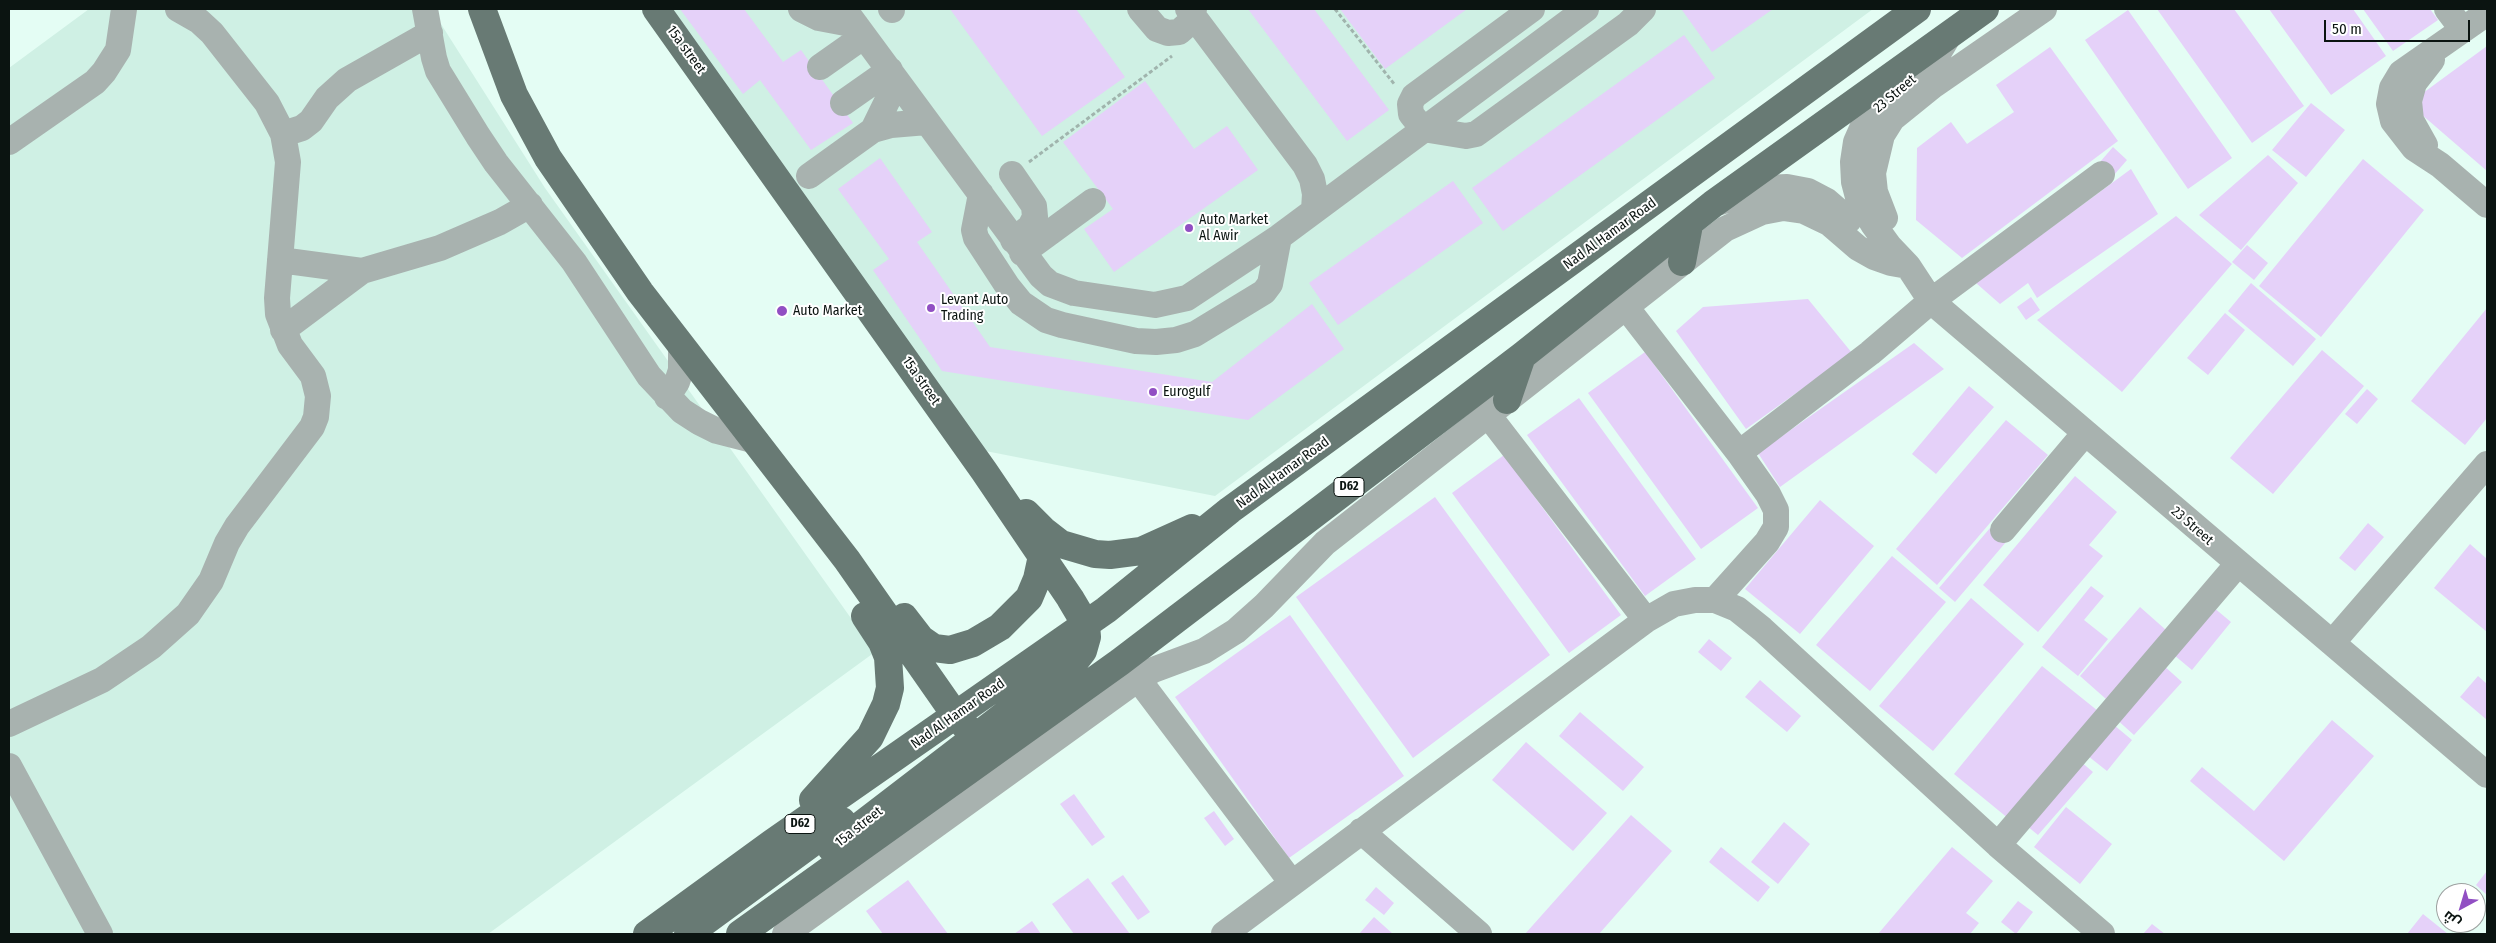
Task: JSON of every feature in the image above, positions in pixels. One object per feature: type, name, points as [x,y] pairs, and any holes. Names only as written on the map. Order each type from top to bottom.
[{"type":"main road","points":[[482,9],[514,95],[548,158],[640,292],[847,560],[956,716],[978,735],[1006,744]]},
{"type":"main road","name":"15a street","points":[[656,9],[984,471],[1086,625],[1087,637],[1083,651],[1076,660],[785,884],[761,908],[745,931]]},
{"type":"main road","name":"Nad Al Hamar Road","points":[[646,934],[772,843],[1086,625],[1230,510],[1352,424],[1917,9]]},
{"type":"main road","name":"D62","points":[[745,931],[1006,744],[1129,670],[1713,204],[1985,9]]},
{"type":"main road","points":[[1682,262],[1689,225]]},
{"type":"main road","points":[[1497,407],[1522,356]]},
{"type":"main road","points":[[1129,670],[1104,660],[1098,655],[1093,641],[1099,627],[1307,475],[1334,448],[1352,424]]},
{"type":"main road","points":[[984,471],[1052,537],[1072,548],[1095,554],[1110,556],[1141,551],[1230,510]]},
{"type":"main road","points":[[847,560],[884,592],[921,639],[934,648],[950,650],[958,649],[986,636],[1015,614],[1033,589],[1042,556]]},
{"type":"main road","points":[[772,843],[856,755],[870,737],[886,704],[890,688],[888,657],[882,642],[849,591],[844,571],[847,560]]},
{"type":"main road","points":[[688,934],[912,769],[916,763],[916,758],[907,749]]},
{"type":"street","points":[[9,142],[95,82],[104,72],[118,50],[124,9]]},
{"type":"street","points":[[10,722],[102,680],[129,663],[176,624],[200,598],[237,526],[312,427],[316,417],[318,396],[313,376],[290,345],[283,330],[277,298],[288,162],[283,134],[267,104],[212,33],[178,9]]},
{"type":"street","points":[[801,9],[819,18],[855,23],[1041,276],[1062,289],[1155,306],[1187,298],[1279,237],[1586,9]]},
{"type":"street","points":[[1140,9],[1157,29],[1168,33],[1179,32],[1192,11],[1305,165],[1312,179],[1315,194],[1314,210]]},
{"type":"street","points":[[1532,9],[1414,96],[1410,104],[1411,114],[1423,129],[1466,136],[1476,134],[1628,24],[1643,9]]},
{"type":"street","points":[[1908,266],[1881,210],[1875,192],[1874,160],[1882,135],[1892,119],[1906,105],[2044,9]]},
{"type":"street","points":[[2447,9],[2454,37]]},
{"type":"street","points":[[2487,13],[2454,37],[2414,83],[2409,101],[2411,120],[2419,136],[2440,165],[2487,206]]},
{"type":"street","points":[[283,134],[302,128],[311,121],[327,98],[347,80],[427,21],[438,71],[482,143],[574,262],[649,376],[667,397],[688,414],[717,431],[756,441]]},
{"type":"street","points":[[820,67],[855,23]]},
{"type":"street","name":"23 Street","points":[[1951,32],[1933,62],[1875,108],[1864,124],[1856,142],[1853,162],[1854,182],[1859,201],[1884,239],[1908,266],[1931,301],[2237,564],[2487,775]]},
{"type":"street","points":[[843,103],[894,76]]},
{"type":"street","points":[[873,130],[894,76]]},
{"type":"street","points":[[809,176],[873,130],[891,125],[927,122]]},
{"type":"street","points":[[1012,174],[1034,206],[1035,217],[1018,247]]},
{"type":"street","points":[[1738,453],[1870,353],[1931,301],[2102,174]]},
{"type":"street","name":"23 Street","points":[[1713,204],[1766,188],[1787,187],[1808,191],[1827,201],[1874,244],[1908,266]]},
{"type":"street","points":[[981,194],[974,230],[976,238],[1008,287],[1021,303],[1046,320],[1136,341],[1166,341],[1195,334],[1264,292],[1270,284],[1279,237]]},
{"type":"street","points":[[1018,247],[1093,201]]},
{"type":"street","points":[[283,330],[362,270],[440,248],[500,222],[530,205]]},
{"type":"street","points":[[785,934],[1129,670],[1153,670],[1204,651],[1236,631],[1264,606],[1313,553],[1725,229],[1744,218],[1783,208],[1817,216],[1858,248],[1891,263],[1908,266]]},
{"type":"street","points":[[280,260],[362,270]]},
{"type":"street","points":[[1626,306],[1738,453],[1776,510],[1776,526],[1767,542],[1715,600]]},
{"type":"street","points":[[667,397],[677,382],[681,370],[680,345]]},
{"type":"street","points":[[1497,407],[1646,620]]},
{"type":"street","points":[[2003,530],[2085,433]]},
{"type":"street","points":[[2332,644],[2487,464]]},
{"type":"street","points":[[1998,845],[2237,564]]},
{"type":"street","points":[[1224,934],[1646,620],[1674,604],[1695,600],[1715,600],[1737,609],[1762,629],[1998,845],[2102,934]]},
{"type":"street","points":[[1129,670],[1292,883]]},
{"type":"street","points":[[9,766],[100,934]]},
{"type":"street","points":[[1361,831],[1479,934]]},
{"type":"path","points":[[1335,9],[1410,104]]},
{"type":"path","points":[[1012,174],[1173,55]]},
{"type":"shaded area","points":[[89,9],[434,9],[434,13],[545,188],[875,652],[488,934],[9,934],[9,68]]},
{"type":"shaded area","name":"Auto Market Al Awir","points":[[642,9],[1873,9],[1215,496],[960,446]]},
{"type":"building","points":[[680,9],[744,9],[783,62],[801,50],[853,123],[811,150],[760,80],[743,94]]},
{"type":"building","points":[[950,9],[1076,9],[1125,77],[1042,136]]},
{"type":"building","points":[[1248,9],[1314,9],[1389,110],[1347,141]]},
{"type":"building","points":[[1340,9],[1467,9],[1385,69]]},
{"type":"building","points":[[1773,9],[1712,52],[1682,10]]},
{"type":"building","points":[[2157,9],[2234,9],[2304,106],[2252,143]]},
{"type":"building","points":[[2269,9],[2353,9],[2386,56],[2331,95]]},
{"type":"building","points":[[2363,9],[2430,9],[2438,20],[2393,51]]},
{"type":"building","points":[[2128,10],[2232,158],[2188,189],[2085,40]]},
{"type":"building","points":[[1684,35],[1715,78],[1503,231],[1472,188]]},
{"type":"building","points":[[2487,46],[2487,171],[2421,114],[2423,93]]},
{"type":"building","points":[[2050,47],[2118,141],[1962,258],[1916,220],[1917,148],[1951,122],[1967,144],[2014,112],[1996,85]]},
{"type":"building","points":[[1145,81],[1194,149],[1227,126],[1258,170],[1114,272],[1084,229],[1113,209],[1063,142]]},
{"type":"building","points":[[2311,103],[2345,130],[2306,177],[2272,150]]},
{"type":"building","points":[[2113,147],[2127,160],[2114,175],[2100,162]]},
{"type":"building","points":[[2268,155],[2298,183],[2241,250],[2199,215]]},
{"type":"building","points":[[880,158],[932,232],[917,242],[990,347],[1212,382],[1312,304],[1344,349],[1248,420],[942,371],[873,270],[889,259],[838,189]]},
{"type":"building","points":[[2363,159],[2424,210],[2321,337],[2259,286]]},
{"type":"building","points":[[2131,169],[2158,214],[2037,298],[2028,283],[2000,304],[1976,283]]},
{"type":"building","points":[[1453,181],[1483,223],[1338,325],[1309,283]]},
{"type":"building","points":[[2176,216],[2232,264],[2122,392],[2037,320]]},
{"type":"building","points":[[2247,245],[2268,263],[2254,280],[2232,262]]},
{"type":"building","points":[[2251,283],[2316,339],[2293,366],[2228,311]]},
{"type":"building","points":[[2031,297],[2040,310],[2026,320],[2017,307]]},
{"type":"building","points":[[1808,299],[1852,353],[1746,429],[1676,331],[1703,307]]},
{"type":"building","points":[[2487,308],[2487,418],[2465,445],[2411,401]]},
{"type":"building","points":[[2225,313],[2245,330],[2208,375],[2187,358]]},
{"type":"building","points":[[1914,343],[1944,369],[1780,487],[1758,453]]},
{"type":"building","points":[[2322,350],[2364,386],[2273,494],[2230,458]]},
{"type":"building","points":[[1645,352],[1758,508],[1701,549],[1588,393]]},
{"type":"building","points":[[1969,386],[1994,407],[1936,474],[1912,454]]},
{"type":"building","points":[[2367,389],[2378,399],[2357,424],[2345,414]]},
{"type":"building","points":[[1579,398],[1696,559],[1645,596],[1527,435]]},
{"type":"building","points":[[2006,420],[2048,455],[1937,585],[1896,549]]},
{"type":"building","points":[[1504,455],[1621,615],[1569,653],[1452,493]]},
{"type":"building","points":[[2075,476],[2117,512],[2089,545],[2103,556],[2038,632],[1983,585]]},
{"type":"building","points":[[1435,497],[1550,655],[1413,758],[1296,597]]},
{"type":"building","points":[[1820,500],[1874,546],[1800,634],[1745,589]]},
{"type":"building","points":[[2368,523],[2384,537],[2355,571],[2339,558]]},
{"type":"building","points":[[1990,528],[2006,542],[1955,602],[1939,588]]},
{"type":"building","points":[[2470,544],[2487,559],[2487,632],[2434,588]]},
{"type":"building","points":[[1892,556],[1946,602],[1870,691],[1816,645]]},
{"type":"building","points":[[2091,586],[2104,596],[2084,620],[2108,639],[2078,676],[2042,647]]},
{"type":"building","points":[[1971,598],[2024,644],[1933,751],[1879,706]]},
{"type":"building","points":[[2140,607],[2166,630],[2106,699],[2080,676]]},
{"type":"building","points":[[2213,607],[2231,622],[2192,670],[2174,655]]},
{"type":"building","points":[[1290,615],[1404,776],[1289,858],[1175,697]]},
{"type":"building","points":[[1709,639],[1732,658],[1721,671],[1698,652]]},
{"type":"building","points":[[2163,665],[2182,682],[2134,735],[2115,718]]},
{"type":"building","points":[[2042,666],[2098,711],[2009,819],[1954,774]]},
{"type":"building","points":[[2478,676],[2487,684],[2487,720],[2460,697]]},
{"type":"building","points":[[1760,680],[1801,716],[1787,732],[1745,697]]},
{"type":"building","points":[[1580,712],[1644,767],[1623,791],[1559,736]]},
{"type":"building","points":[[2332,720],[2374,756],[2284,861],[2190,781],[2202,767],[2254,811]]},
{"type":"building","points":[[2114,725],[2132,740],[2107,771],[2088,756]]},
{"type":"building","points":[[1526,742],[1607,813],[1573,851],[1492,780]]},
{"type":"building","points":[[2080,761],[2093,772],[2038,835],[2027,826]]},
{"type":"building","points":[[1074,794],[1105,837],[1092,846],[1060,804]]},
{"type":"building","points":[[2066,807],[2112,844],[2080,884],[2034,847]]},
{"type":"building","points":[[1214,811],[1234,839],[1225,846],[1204,818]]},
{"type":"building","points":[[1631,815],[1672,851],[1599,934],[1525,934]]},
{"type":"building","points":[[1784,822],[1810,844],[1778,884],[1751,862]]},
{"type":"building","points":[[1721,847],[1770,887],[1758,902],[1709,862]]},
{"type":"building","points":[[1952,847],[1993,881],[1966,913],[1979,923],[1970,934],[1878,934]]},
{"type":"building","points":[[2487,871],[2487,895],[2486,883],[2478,883]]},
{"type":"building","points":[[1123,875],[1150,912],[1138,920],[1111,883]]},
{"type":"building","points":[[1088,878],[1130,934],[1074,934],[1052,904]]},
{"type":"building","points":[[908,880],[948,934],[883,934],[866,911]]},
{"type":"building","points":[[1376,887],[1394,903],[1384,915],[1365,900]]},
{"type":"building","points":[[2018,901],[2033,912],[2016,934],[2001,922]]},
{"type":"building","points":[[2423,914],[2436,924],[2436,933],[2448,934],[2407,934]]},
{"type":"building","points":[[1374,917],[1393,934],[1359,934]]},
{"type":"building","points":[[1032,921],[1041,934],[1014,934]]},
{"type":"building","points":[[2152,924],[2165,934],[2143,934]]},
{"type":"place","name":"Auto Market Al Awir","points":[[1189,228]]},
{"type":"place","name":"Levant Auto Trading","points":[[931,308]]},
{"type":"place","name":"Auto Market","points":[[782,311]]},
{"type":"place","name":"Eurogulf","points":[[1153,392]]}]
